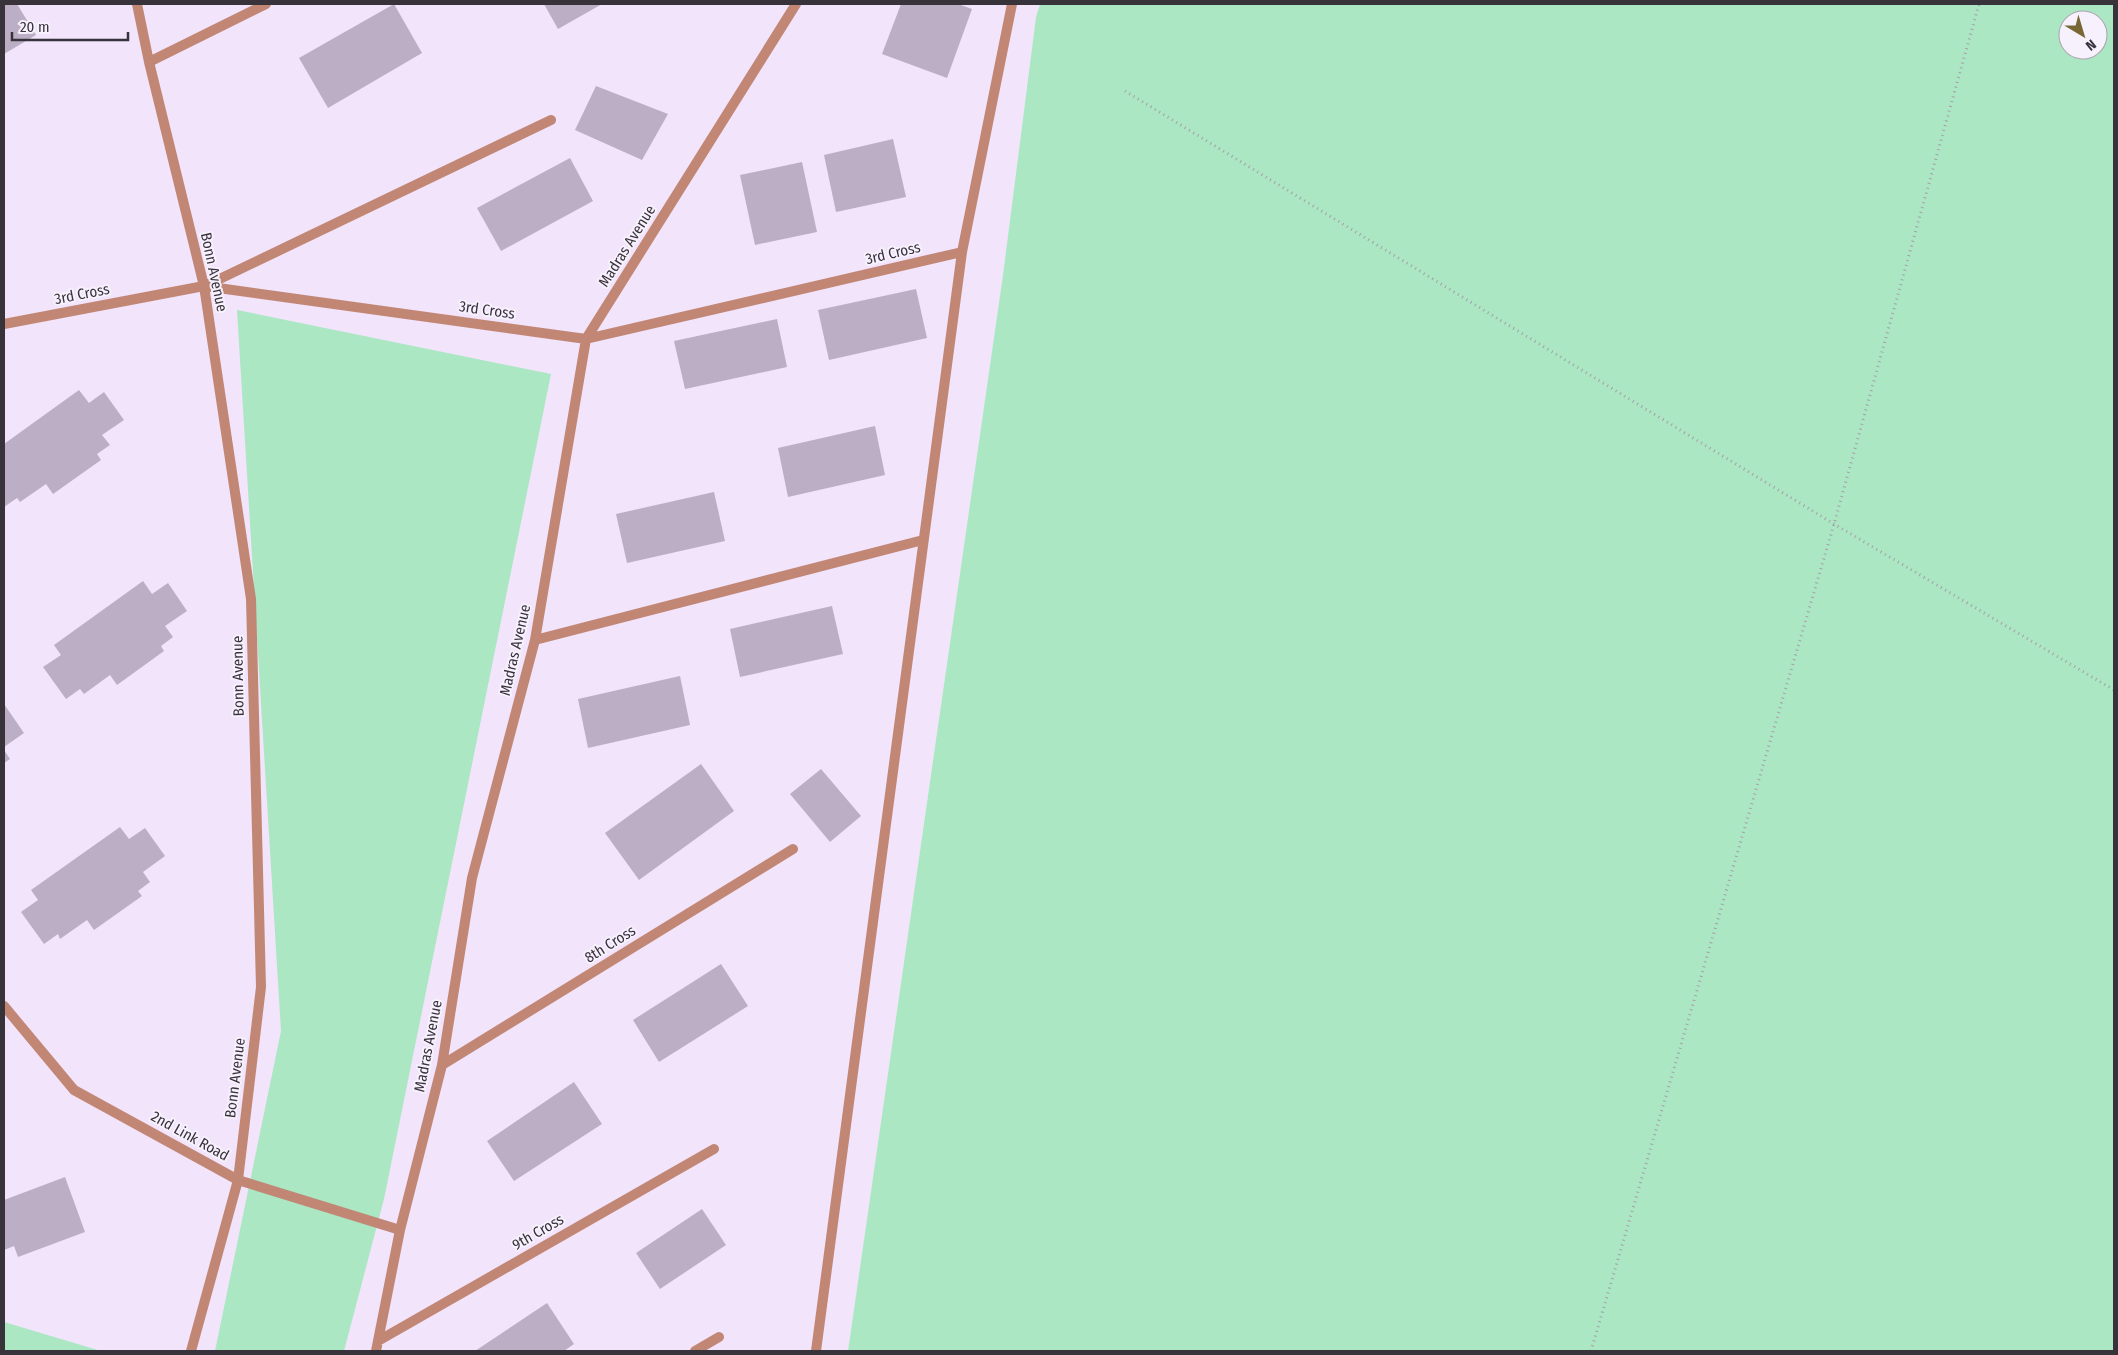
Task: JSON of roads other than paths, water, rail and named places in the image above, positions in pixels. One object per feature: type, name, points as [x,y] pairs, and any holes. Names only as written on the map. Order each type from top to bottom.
[{"type":"lane","name":"Bonn Avenue","points":[[138,4],[148,62],[204,286],[251,600],[261,987],[238,1180],[191,1351]]},
{"type":"lane","points":[[148,62],[266,4]]},
{"type":"lane","name":"Madras Avenue","points":[[377,1346],[400,1230],[442,1065],[472,878],[535,640],[586,339],[796,4]]},
{"type":"lane","points":[[816,1351],[962,252],[1012,4]]},
{"type":"lane","points":[[204,286],[551,120]]},
{"type":"lane","name":"3rd Cross","points":[[4,324],[204,286],[586,339],[962,252]]},
{"type":"lane","points":[[535,640],[923,540]]},
{"type":"lane","name":"8th Cross","points":[[442,1065],[793,849]]},
{"type":"lane","name":"2nd Link Road","points":[[4,1006],[74,1090],[238,1180],[400,1230]]},
{"type":"lane","name":"9th Cross","points":[[377,1346],[714,1149]]},
{"type":"lane","points":[[695,1351],[719,1337]]}]
